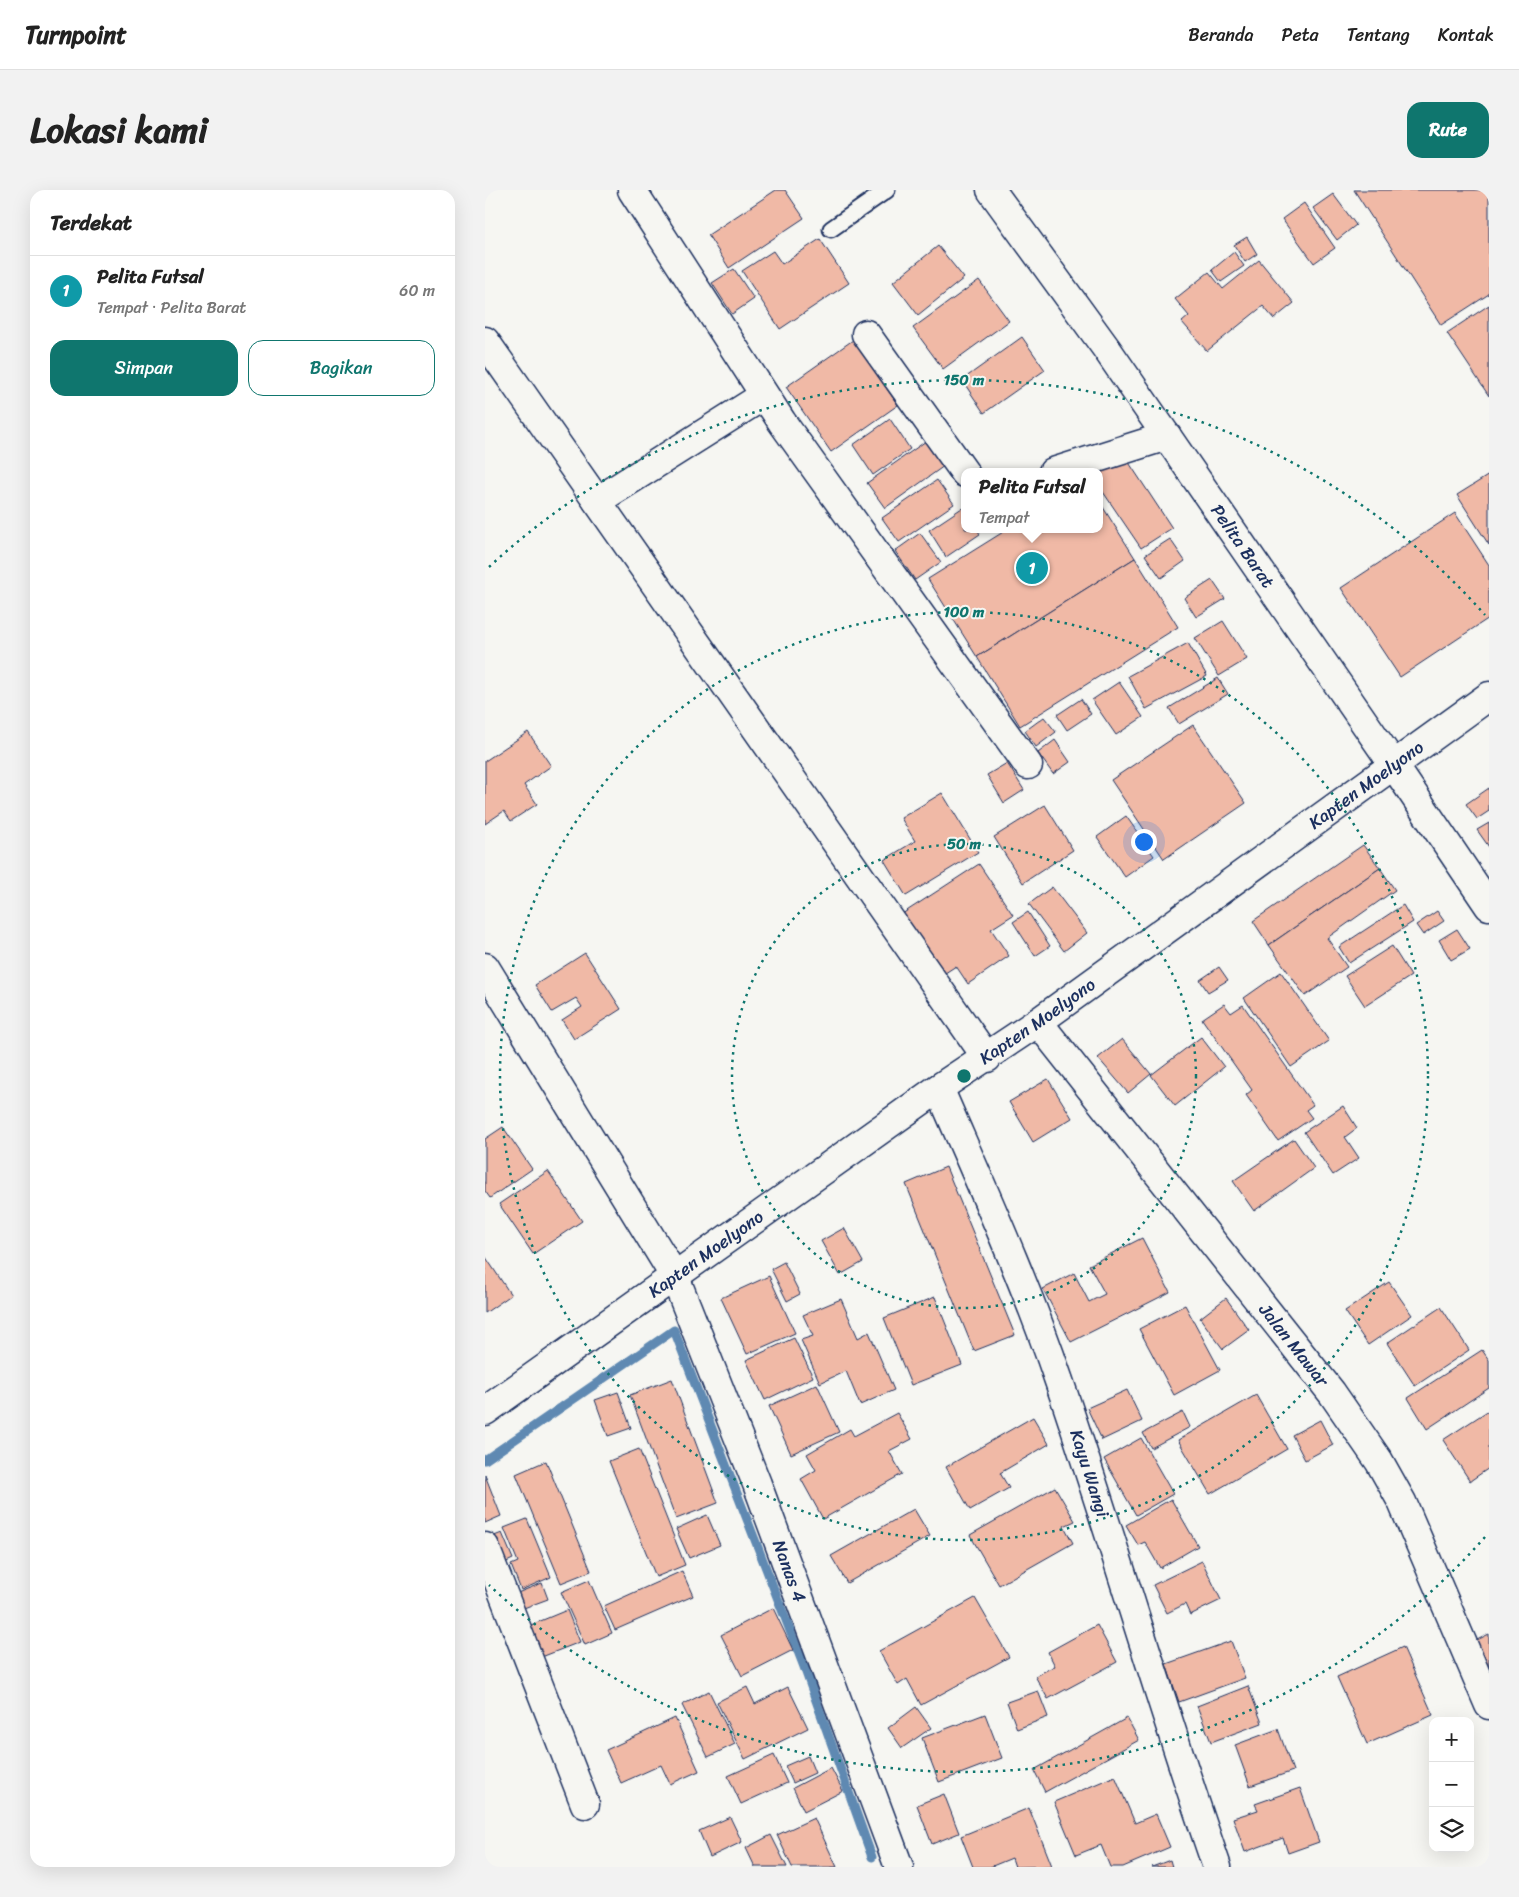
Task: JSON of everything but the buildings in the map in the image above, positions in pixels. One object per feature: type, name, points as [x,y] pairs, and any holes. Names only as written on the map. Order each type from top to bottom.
[{"type":"street","points":[[632,190],[763,396],[1028,765]]},
{"type":"street","name":"Pelita Barat","points":[[991,190],[1167,436],[1489,906]]},
{"type":"street","points":[[866,334],[961,468]]},
{"type":"street","points":[[485,341],[987,1058]]},
{"type":"street","points":[[597,501],[763,396]]},
{"type":"street","points":[[1066,468],[1167,436]]},
{"type":"street","name":"Kapten Moelyono","points":[[485,1411],[939,1088],[987,1058],[1038,1022],[1489,696]]},
{"type":"street","name":"Nanas 4","points":[[485,967],[675,1277],[757,1484],[899,1867]]},
{"type":"street","name":"Jalan Mawar","points":[[1038,1022],[1332,1393],[1379,1461],[1402,1502],[1489,1705]]},
{"type":"street","name":"Kayu Wangi","points":[[939,1088],[1033,1310],[1056,1371],[1183,1769],[1217,1867]]},
{"type":"street","points":[[485,1547],[585,1804]]},
{"type":"lane","points":[[831,229],[887,190]]},
{"type":"waterway","points":[[485,1460],[674,1330],[804,1667],[872,1857]]},
{"type":"place","name":"Pelita Futsal","points":[[1032,568]]}]
